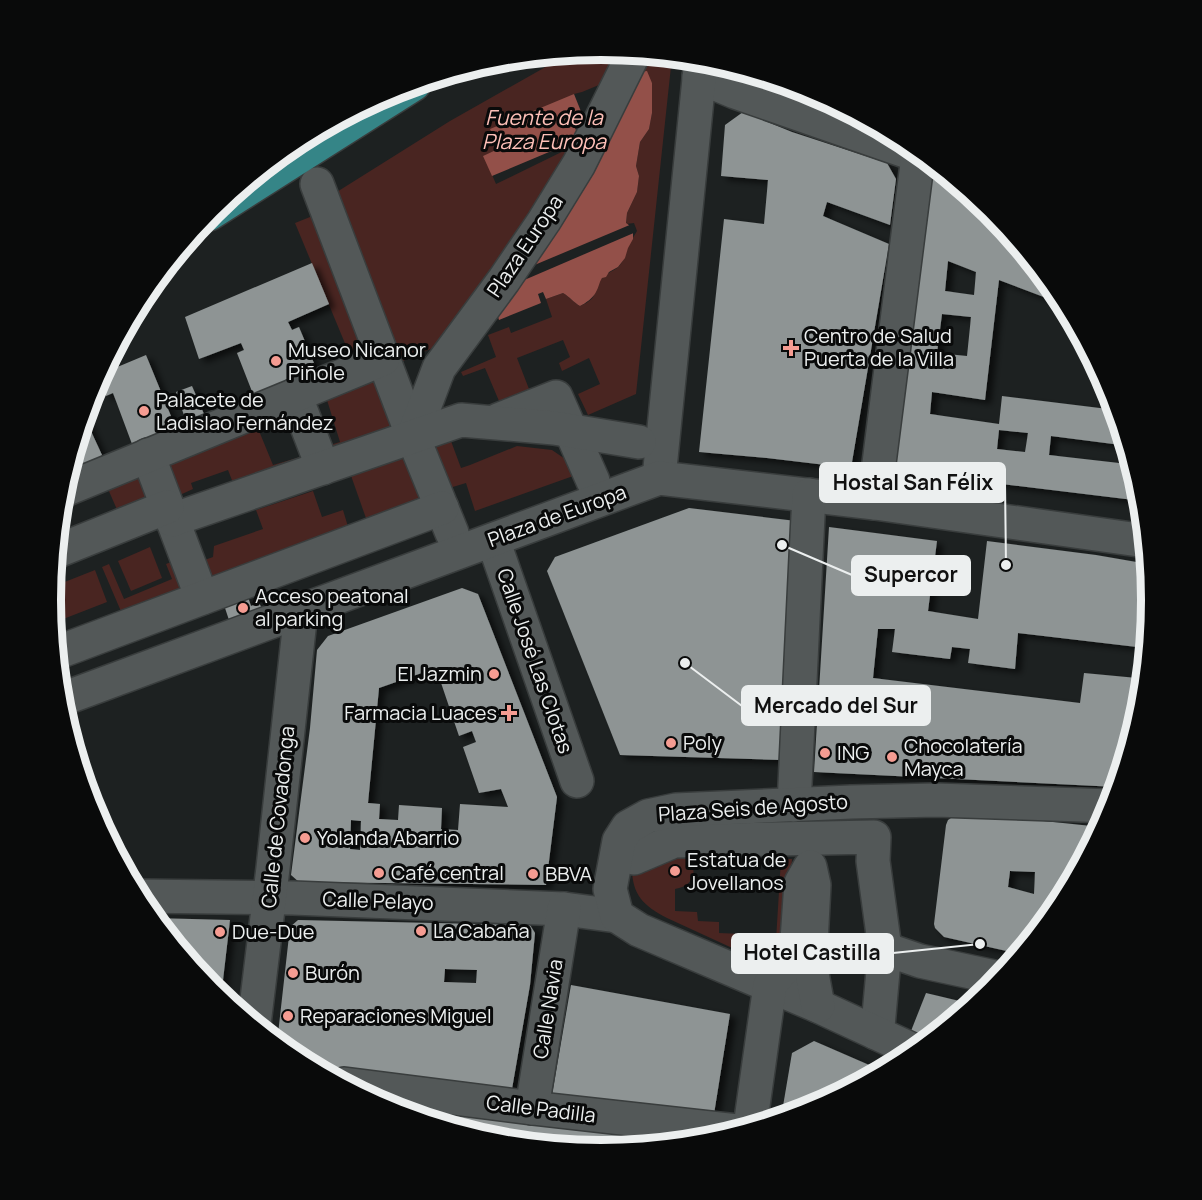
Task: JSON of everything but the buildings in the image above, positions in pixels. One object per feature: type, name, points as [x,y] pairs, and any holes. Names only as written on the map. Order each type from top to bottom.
[{"type":"street","name":"Plaza Europa","points":[[413,437],[439,368],[544,221],[579,164],[630,61]]},
{"type":"street","points":[[700,69],[660,478],[875,503],[1137,540]]},
{"type":"street","points":[[702,69],[735,92],[898,149]]},
{"type":"street","points":[[875,503],[922,166]]},
{"type":"street","points":[[64,650],[202,598],[447,521],[317,183]]},
{"type":"street","points":[[73,486],[295,395],[388,372],[439,368],[475,421]]},
{"type":"street","points":[[388,372],[426,402],[475,421],[554,428],[639,442]]},
{"type":"street","points":[[295,395],[323,468]]},
{"type":"street","points":[[64,549],[170,513],[323,468],[413,437],[475,421]]},
{"type":"street","points":[[571,431],[593,481]]},
{"type":"street","points":[[148,455],[202,598]]},
{"type":"street","name":"Plaza de Europa","points":[[70,696],[660,478]]},
{"type":"street","points":[[794,805],[808,495]]},
{"type":"street","name":"Calle José Las Clotas","points":[[493,540],[577,781]]},
{"type":"street","name":"Calle de Covadonga","points":[[255,1014],[302,611]]},
{"type":"street","points":[[851,802],[874,837],[873,861],[885,949],[877,1029]]},
{"type":"street","name":"Plaza Seis de Agosto","points":[[617,916],[610,888],[619,841],[628,827],[648,816],[676,810],[851,802],[936,806],[1100,806]]},
{"type":"street","points":[[634,858],[674,842],[874,837]]},
{"type":"street","points":[[751,1119],[770,985],[790,960],[797,940],[801,883],[810,867],[814,885],[810,963],[818,1006]]},
{"type":"street","name":"Calle Pelayo","points":[[150,896],[269,898],[564,909],[617,916]]},
{"type":"street","name":"Calle Navia","points":[[532,1108],[564,909]]},
{"type":"street","points":[[617,916],[639,930],[877,1029],[906,1046]]},
{"type":"street","points":[[885,949],[920,961],[989,976]]},
{"type":"street","name":"Calle Padilla","points":[[369,1087],[713,1128]]},
{"type":"shaded area","points":[[621,61],[611,80],[574,94],[498,149],[484,156],[496,184],[582,142],[444,343],[396,364],[332,195],[450,121],[554,62]]},
{"type":"shaded area","points":[[645,62],[671,65],[636,394],[588,415],[578,394],[600,384],[589,358],[562,371],[559,363],[570,357],[563,340],[517,358],[529,389],[499,401],[485,368],[463,376],[461,372],[496,357],[488,335],[509,327],[511,333],[552,317],[546,299],[563,293],[580,306],[587,303],[591,300],[602,278],[621,263],[637,231],[634,223],[626,224],[627,213],[637,192],[639,176],[636,166],[640,142],[649,129],[652,113],[652,83],[640,72]]},
{"type":"shaded area","points":[[315,215],[369,343],[349,353],[295,223]]},
{"type":"shaded area","points":[[379,379],[397,427],[342,447],[320,448],[340,442],[327,400]]},
{"type":"shaded area","points":[[257,426],[273,465],[307,455],[307,458],[235,488],[228,470],[191,483],[193,489],[171,499],[158,467]]},
{"type":"shaded area","points":[[448,433],[461,468],[517,446],[552,450],[571,463],[576,475],[475,511],[466,483],[446,489],[430,441]]},
{"type":"shaded area","points":[[407,448],[425,497],[367,521],[349,470]]},
{"type":"shaded area","points":[[144,474],[157,506],[122,521],[108,489]]},
{"type":"shaded area","points":[[313,491],[322,517],[343,510],[349,530],[206,581],[199,562],[213,557],[214,546],[263,529],[256,510]]},
{"type":"shaded area","points":[[150,547],[162,578],[131,591],[118,561]]},
{"type":"shaded area","points":[[179,559],[190,587],[123,616],[102,567],[109,564],[124,599],[172,579],[166,564]]},
{"type":"shaded area","points":[[95,570],[107,602],[62,620],[61,583]]},
{"type":"shaded area","points":[[687,856],[693,867],[693,877],[687,885],[675,889],[675,911],[697,912],[698,921],[719,922],[719,933],[742,934],[742,943],[764,943],[765,950],[769,949],[776,940],[781,859],[792,859],[787,930],[784,944],[772,957],[754,958],[667,918],[641,899],[634,886],[632,868],[658,867],[662,859]]},
{"type":"water","points":[[647,71],[652,83],[652,113],[649,129],[640,142],[636,166],[639,176],[637,192],[627,213],[626,223],[633,228],[633,239],[625,258],[618,267],[602,278],[593,296],[580,306],[563,293],[546,299],[543,292],[538,294],[541,303],[499,320],[496,311],[640,72]]},
{"type":"water","name":"Fuente de la Plaza Europa","points":[[574,94],[582,114],[571,119],[580,139],[492,176],[483,156],[498,149],[490,129]]},
{"type":"pier","points":[[632,224],[636,232],[515,284],[525,269]]},
{"type":"place","name":"Centro de Salud Puerta de la Villa","points":[[791,348]]},
{"type":"place","name":"Museo Nicanor Piñole","points":[[276,361]]},
{"type":"place","name":"Palacete de Ladislao Fernández","points":[[144,411]]},
{"type":"place","name":"Supercor","points":[[782,545]]},
{"type":"place","name":"Hostal San Félix","points":[[1006,565]]},
{"type":"place","name":"Acceso peatonal al parking","points":[[243,608]]},
{"type":"place","name":"Mercado del Sur","points":[[685,663]]},
{"type":"place","name":"El Jazmin","points":[[494,674]]},
{"type":"place","name":"Farmacia Luaces","points":[[509,713]]},
{"type":"place","name":"Poly","points":[[671,743]]},
{"type":"place","name":"ING","points":[[825,753]]},
{"type":"place","name":"Chocolatería Mayca","points":[[892,757]]},
{"type":"place","name":"Yolanda Abarrio","points":[[305,838]]},
{"type":"place","name":"Estatua de Jovellanos","points":[[675,871]]},
{"type":"place","name":"Café central","points":[[379,873]]},
{"type":"place","name":"BBVA","points":[[533,874]]},
{"type":"place","name":"La Cabaña","points":[[421,931]]},
{"type":"place","name":"Due-Due","points":[[220,932]]},
{"type":"place","name":"Hotel Castilla","points":[[980,944]]},
{"type":"place","name":"Burón","points":[[293,973]]},
{"type":"place","name":"Reparaciones Miguel","points":[[288,1016]]}]
